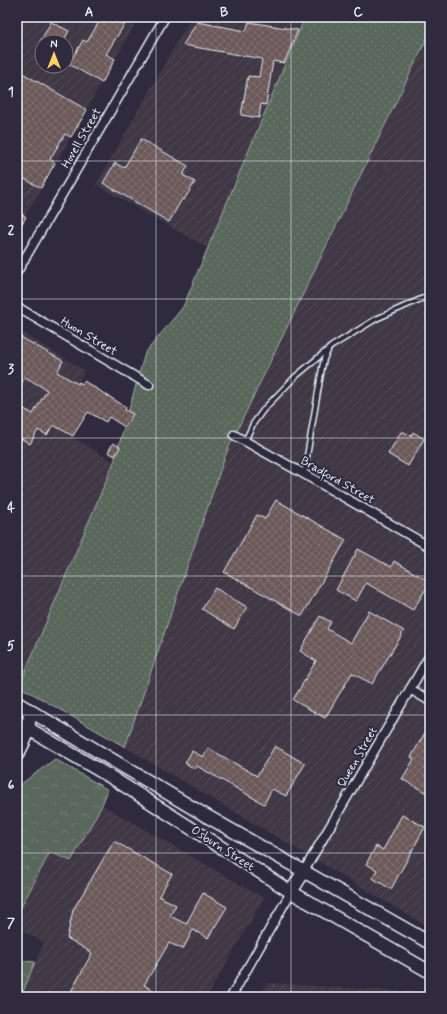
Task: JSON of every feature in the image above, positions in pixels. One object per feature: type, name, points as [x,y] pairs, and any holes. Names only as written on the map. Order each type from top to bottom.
[{"type":"street","name":"Hovell Street","points":[[17,272],[165,17]]},
{"type":"street","name":"Huon Street","points":[[17,307],[149,385]]},
{"type":"street","name":"Bradford Street","points":[[234,434],[430,547]]},
{"type":"street","name":"Queen Street","points":[[304,871],[430,655]]},
{"type":"street","points":[[410,689],[430,701]]},
{"type":"street","name":"Osburn Street","points":[[17,704],[30,710],[204,814],[430,943]]},
{"type":"street","points":[[17,718],[30,710]]},
{"type":"street","points":[[17,755],[29,730],[30,710]]},
{"type":"street","name":"Osburn Street","points":[[17,722],[114,779],[291,892],[430,972]]},
{"type":"street","points":[[231,997],[304,871]]},
{"type":"lane","points":[[246,441],[256,419],[272,400],[295,377],[332,346],[376,319],[429,296]]},
{"type":"lane","points":[[304,474],[322,368],[325,356],[332,346]]},
{"type":"shaded area","points":[[17,17],[139,17],[30,208],[17,201]]},
{"type":"shaded area","points":[[191,17],[305,17],[208,248],[96,185]]},
{"type":"shaded area","points":[[430,32],[430,928],[125,747],[227,451]]},
{"type":"shaded area","points":[[17,201],[30,208],[17,231]]},
{"type":"shaded area","points":[[17,329],[85,371],[53,425],[114,462],[19,686],[17,685]]},
{"type":"shaded area","points":[[102,805],[264,898],[207,997],[21,997],[44,942],[17,929],[17,913],[50,852],[71,861]]},
{"type":"shaded area","points":[[267,983],[429,993],[430,997],[259,997]]},
{"type":"green space","points":[[305,17],[430,17],[430,32],[227,451],[125,747],[19,686],[114,462],[145,353],[183,307]]},
{"type":"green space","points":[[55,759],[108,790],[102,805],[71,861],[50,852],[20,909],[17,908],[17,791],[21,784]]},
{"type":"green space","points":[[17,960],[35,962],[21,997],[17,997]]},
{"type":"building","points":[[102,17],[129,17],[106,54],[115,59],[102,83],[74,67],[74,55],[83,40],[87,42]]},
{"type":"building","points":[[51,22],[69,31],[67,34],[44,34]]},
{"type":"building","points":[[197,22],[246,31],[249,22],[298,30],[284,63],[273,61],[266,105],[261,104],[259,118],[241,115],[248,76],[259,77],[262,59],[183,45]]},
{"type":"building","points":[[17,70],[87,110],[71,137],[65,134],[50,159],[55,163],[41,188],[17,175]]},
{"type":"building","points":[[141,139],[188,166],[183,175],[195,182],[184,200],[182,199],[169,222],[103,183],[115,163],[124,168]]},
{"type":"building","points":[[17,211],[26,217],[17,232]]},
{"type":"building","points":[[17,335],[63,361],[57,372],[78,384],[79,382],[82,384],[84,381],[126,407],[125,410],[133,414],[125,427],[109,417],[106,422],[88,412],[73,436],[53,425],[47,435],[38,430],[30,444],[17,436],[17,405],[33,414],[47,390],[25,377],[17,391]]},
{"type":"building","points":[[401,432],[411,436],[413,432],[424,439],[408,466],[388,454]]},
{"type":"building","points":[[113,443],[120,447],[115,456],[108,452]]},
{"type":"building","points":[[276,500],[346,540],[302,616],[224,572],[257,515],[265,519]]},
{"type":"building","points":[[358,549],[391,567],[394,561],[430,582],[413,610],[366,583],[356,601],[336,590]]},
{"type":"building","points":[[215,588],[247,607],[234,629],[202,609]]},
{"type":"building","points":[[369,611],[404,631],[372,684],[352,673],[325,718],[293,700],[316,661],[300,651],[320,616],[331,622],[327,629],[351,643]]},
{"type":"building","points":[[430,724],[430,795],[402,779],[414,759],[411,757]]},
{"type":"building","points":[[275,746],[305,764],[286,796],[272,789],[264,804],[197,766],[195,769],[185,763],[192,751],[203,757],[208,748],[257,776]]},
{"type":"building","points":[[402,815],[425,827],[391,889],[372,878],[377,870],[366,864],[376,846],[383,850]]},
{"type":"building","points":[[114,841],[172,874],[159,896],[176,905],[170,916],[186,924],[203,893],[227,907],[208,938],[193,930],[183,949],[169,943],[144,985],[165,997],[68,997],[92,953],[67,938],[73,910]]}]
